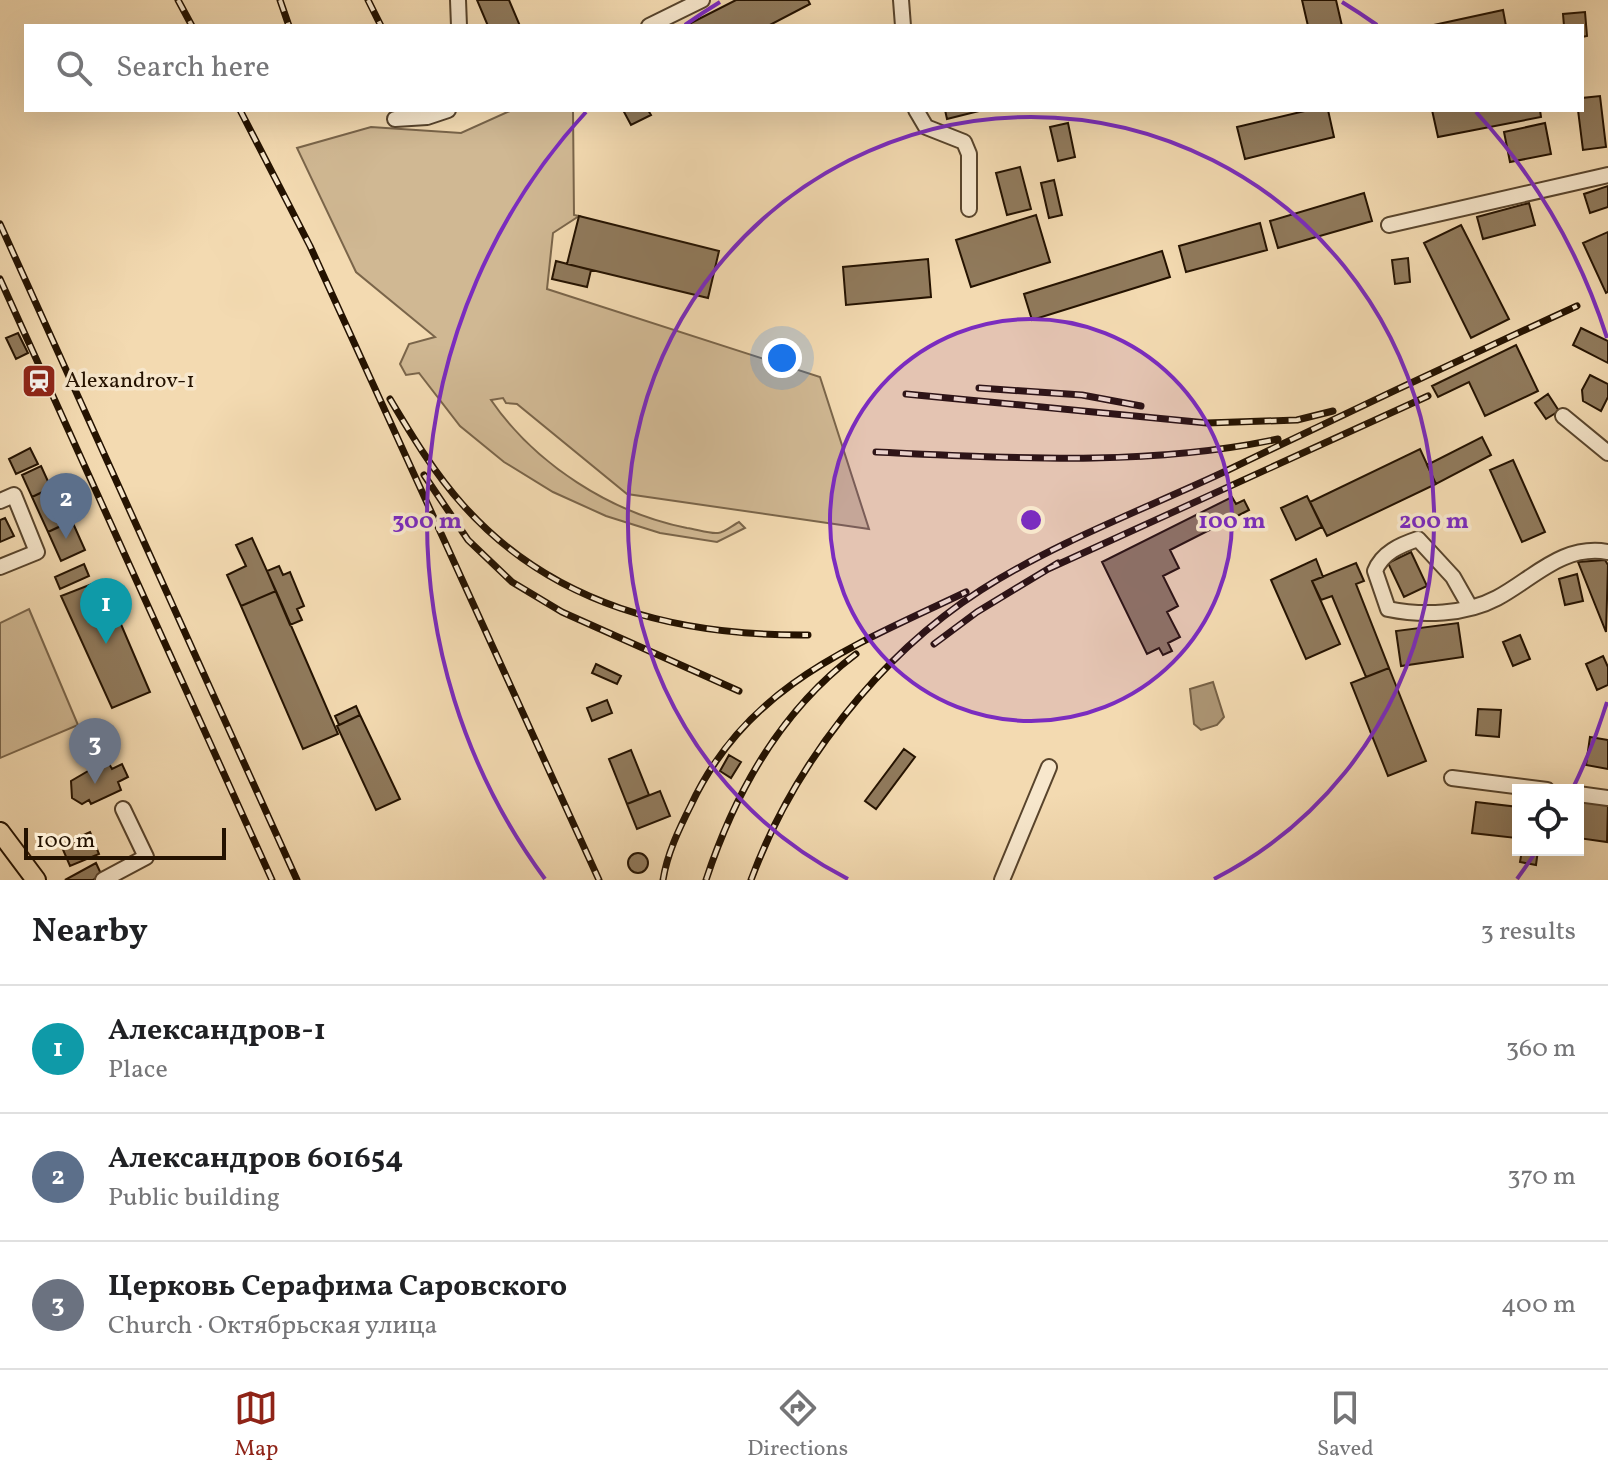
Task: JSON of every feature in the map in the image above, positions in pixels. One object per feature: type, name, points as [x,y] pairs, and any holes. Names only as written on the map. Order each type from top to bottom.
[{"type":"main road","points":[[0,832],[36,880]]},
{"type":"street","points":[[458,0],[459,24]]},
{"type":"street","points":[[653,24],[702,0]]},
{"type":"street","points":[[901,0],[903,24]]},
{"type":"street","points":[[395,119],[427,117],[442,112]]},
{"type":"street","points":[[917,112],[926,127],[964,142],[969,154],[969,209]]},
{"type":"street","points":[[1389,225],[1608,175]]},
{"type":"street","points":[[1563,416],[1608,453]]},
{"type":"street","points":[[0,501],[14,495],[37,552],[0,567]]},
{"type":"street","points":[[1470,607],[1453,577],[1418,539],[1402,544],[1379,560],[1375,571],[1388,609],[1413,615],[1470,607],[1495,600],[1560,557],[1608,552]]},
{"type":"street","points":[[1002,880],[1049,767]]},
{"type":"street","points":[[1452,778],[1512,786]]},
{"type":"street","points":[[1584,795],[1608,798]]},
{"type":"street","points":[[103,880],[146,857],[123,809]]},
{"type":"shaded area","points":[[508,112],[573,112],[574,215],[579,216],[553,233],[547,289],[820,377],[869,529],[627,494],[517,404],[506,403],[503,398],[491,400],[509,423],[552,465],[603,498],[630,511],[687,528],[718,533],[739,522],[745,528],[717,542],[660,533],[606,516],[553,492],[504,462],[460,426],[419,373],[406,375],[400,364],[409,344],[435,337],[356,272],[297,148],[371,127],[461,133]]},
{"type":"shaded area","points":[[29,609],[78,725],[0,758],[0,623]]},
{"type":"shaded area","points":[[1213,682],[1224,717],[1217,725],[1201,730],[1194,724],[1190,689]]},
{"type":"building","points":[[477,0],[509,0],[519,24],[487,24]]},
{"type":"building","points":[[736,0],[808,0],[810,4],[772,24],[689,24]]},
{"type":"building","points":[[1302,0],[1336,0],[1342,24],[1308,24]]},
{"type":"building","points":[[1503,10],[1506,24],[1438,24]]},
{"type":"building","points":[[1585,12],[1587,36],[1584,37],[1584,24],[1564,24],[1563,14]]},
{"type":"building","points":[[1600,96],[1606,147],[1583,150],[1578,112],[1584,112],[1584,98]]},
{"type":"building","points":[[624,112],[649,112],[651,115],[631,125]]},
{"type":"building","points":[[945,112],[975,112],[947,119]]},
{"type":"building","points":[[1301,112],[1328,112],[1334,137],[1245,159],[1237,127]]},
{"type":"building","points":[[1432,112],[1540,112],[1541,117],[1438,137]]},
{"type":"building","points":[[1068,123],[1075,157],[1058,161],[1050,127]]},
{"type":"building","points":[[1545,123],[1551,154],[1510,162],[1504,132]]},
{"type":"building","points":[[1020,167],[1031,209],[1007,215],[996,173]]},
{"type":"building","points":[[1054,180],[1062,215],[1049,218],[1041,183]]},
{"type":"building","points":[[1608,186],[1608,207],[1590,213],[1584,194]]},
{"type":"building","points":[[1364,193],[1372,221],[1278,248],[1270,221]]},
{"type":"building","points":[[1529,203],[1535,225],[1483,239],[1477,217]]},
{"type":"building","points":[[1036,215],[1050,262],[971,287],[956,240]]},
{"type":"building","points":[[579,216],[719,251],[708,298],[567,264]]},
{"type":"building","points":[[1260,223],[1267,250],[1186,272],[1179,246]]},
{"type":"building","points":[[1461,225],[1509,319],[1471,338],[1424,243]]},
{"type":"building","points":[[1608,232],[1608,292],[1606,293],[1583,243]]},
{"type":"building","points":[[1162,251],[1170,277],[1032,320],[1024,294]]},
{"type":"building","points":[[1408,258],[1410,282],[1395,284],[1392,260]]},
{"type":"building","points":[[928,259],[931,297],[846,305],[843,267]]},
{"type":"building","points":[[556,261],[591,270],[587,287],[552,279]]},
{"type":"building","points":[[1581,328],[1608,341],[1608,363],[1573,345]]},
{"type":"building","points":[[18,333],[28,353],[16,359],[6,338]]},
{"type":"building","points":[[1516,345],[1538,391],[1485,416],[1469,382],[1438,397],[1432,386]]},
{"type":"building","points":[[1590,375],[1608,384],[1608,397],[1601,411],[1583,401],[1582,390]]},
{"type":"building","points":[[1548,394],[1559,411],[1546,419],[1535,403]]},
{"type":"building","points":[[1482,437],[1491,455],[1436,484],[1427,465]]},
{"type":"building","points":[[30,448],[38,464],[16,474],[9,459]]},
{"type":"building","points":[[1420,449],[1436,484],[1327,536],[1310,502]]},
{"type":"building","points":[[1513,460],[1545,532],[1522,542],[1490,470]]},
{"type":"building","points":[[41,466],[51,488],[32,497],[22,475]]},
{"type":"building","points":[[51,488],[67,523],[48,532],[32,497]]},
{"type":"building","points":[[1307,496],[1322,527],[1296,540],[1281,508]]},
{"type":"building","points":[[1232,497],[1236,504],[1244,500],[1249,510],[1170,550],[1179,568],[1163,576],[1178,606],[1167,612],[1180,637],[1168,643],[1172,651],[1163,655],[1159,648],[1147,654],[1102,562]]},
{"type":"building","points":[[5,518],[14,536],[0,542],[0,520]]},
{"type":"building","points":[[72,521],[85,550],[61,561],[48,532]]},
{"type":"building","points":[[252,538],[276,591],[241,606],[227,575],[246,566],[236,545]]},
{"type":"building","points":[[1411,552],[1427,586],[1404,597],[1388,563]]},
{"type":"building","points":[[1316,559],[1323,577],[1312,581],[1340,644],[1306,659],[1271,580]]},
{"type":"building","points":[[1605,560],[1608,565],[1606,632],[1578,562]]},
{"type":"building","points":[[1356,563],[1364,581],[1356,584],[1389,668],[1366,677],[1332,596],[1321,600],[1312,581]]},
{"type":"building","points":[[84,564],[89,576],[60,589],[55,577]]},
{"type":"building","points":[[279,566],[283,575],[290,572],[304,606],[297,609],[302,620],[290,625],[267,571]]},
{"type":"building","points":[[1577,574],[1583,601],[1565,605],[1559,579]]},
{"type":"building","points":[[102,580],[150,692],[112,708],[61,596]]},
{"type":"building","points":[[276,591],[338,734],[303,749],[241,606]]},
{"type":"building","points":[[1458,623],[1463,657],[1401,666],[1396,631]]},
{"type":"building","points":[[1520,635],[1530,659],[1513,666],[1503,642]]},
{"type":"building","points":[[1603,656],[1608,667],[1608,685],[1597,690],[1586,664]]},
{"type":"building","points":[[596,664],[621,676],[617,684],[592,673]]},
{"type":"building","points":[[1389,668],[1426,761],[1388,776],[1351,683]]},
{"type":"building","points":[[607,700],[612,713],[592,721],[587,708]]},
{"type":"building","points":[[356,706],[360,715],[339,725],[335,716]]},
{"type":"building","points":[[1478,709],[1501,710],[1499,737],[1476,735]]},
{"type":"building","points":[[360,715],[400,799],[376,810],[337,726]]},
{"type":"building","points":[[1590,737],[1608,740],[1608,769],[1586,765]]},
{"type":"building","points":[[904,749],[915,757],[876,809],[865,801]]},
{"type":"building","points":[[631,750],[649,795],[627,804],[609,759]]},
{"type":"building","points":[[729,755],[741,762],[731,778],[720,771]]},
{"type":"building","points":[[107,760],[112,769],[122,764],[128,777],[118,782],[121,790],[91,804],[89,800],[82,804],[72,798],[71,781]]},
{"type":"building","points":[[660,791],[670,816],[637,829],[627,804]]},
{"type":"building","points":[[1584,801],[1608,805],[1607,842],[1584,839]]},
{"type":"building","points":[[1476,802],[1512,806],[1512,838],[1472,833]]},
{"type":"building","points":[[90,832],[99,854],[70,866],[61,845]]},
{"type":"building","points":[[638,853],[645,856],[648,863],[645,870],[638,873],[631,870],[628,863],[631,856]]},
{"type":"building","points":[[1521,856],[1537,856],[1536,865],[1520,862]]},
{"type":"building","points":[[96,863],[102,876],[93,880],[65,880]]},
{"type":"railway","points":[[178,0],[191,24]]},
{"type":"railway","points":[[280,0],[288,24]]},
{"type":"railway","points":[[368,0],[380,24]]},
{"type":"railway","points":[[241,112],[310,246],[599,880]]},
{"type":"railway","points":[[0,224],[297,880]]},
{"type":"railway","points":[[0,279],[272,880]]},
{"type":"railway","points":[[751,880],[790,796],[843,717],[908,647],[981,590],[1070,541],[1577,306]]},
{"type":"railway","points":[[979,388],[1082,395],[1141,406]]},
{"type":"railway","points":[[906,394],[1207,423],[1297,420],[1333,411]]},
{"type":"railway","points":[[1048,569],[1428,396]]},
{"type":"railway","points":[[390,399],[433,468],[463,505],[498,540],[577,591],[665,621],[760,634],[808,635]]},
{"type":"railway","points":[[876,452],[1028,458],[1128,457],[1178,454],[1278,439]]},
{"type":"railway","points":[[424,475],[468,540],[512,582],[562,612],[739,691]]},
{"type":"railway","points":[[934,644],[977,612],[1058,563]]},
{"type":"railway","points":[[663,880],[678,832],[714,764],[742,729],[773,699],[844,651],[966,592]]},
{"type":"railway","points":[[706,880],[731,815],[764,755],[805,701],[856,654]]},
{"type":"place","name":"Alexandrov-1","points":[[39,381]]},
{"type":"place","name":"Александров 601654","points":[[66,539]]},
{"type":"place","name":"Александров-1","points":[[106,644]]},
{"type":"place","name":"Церковь Серафима Саровского","points":[[95,784]]}]
